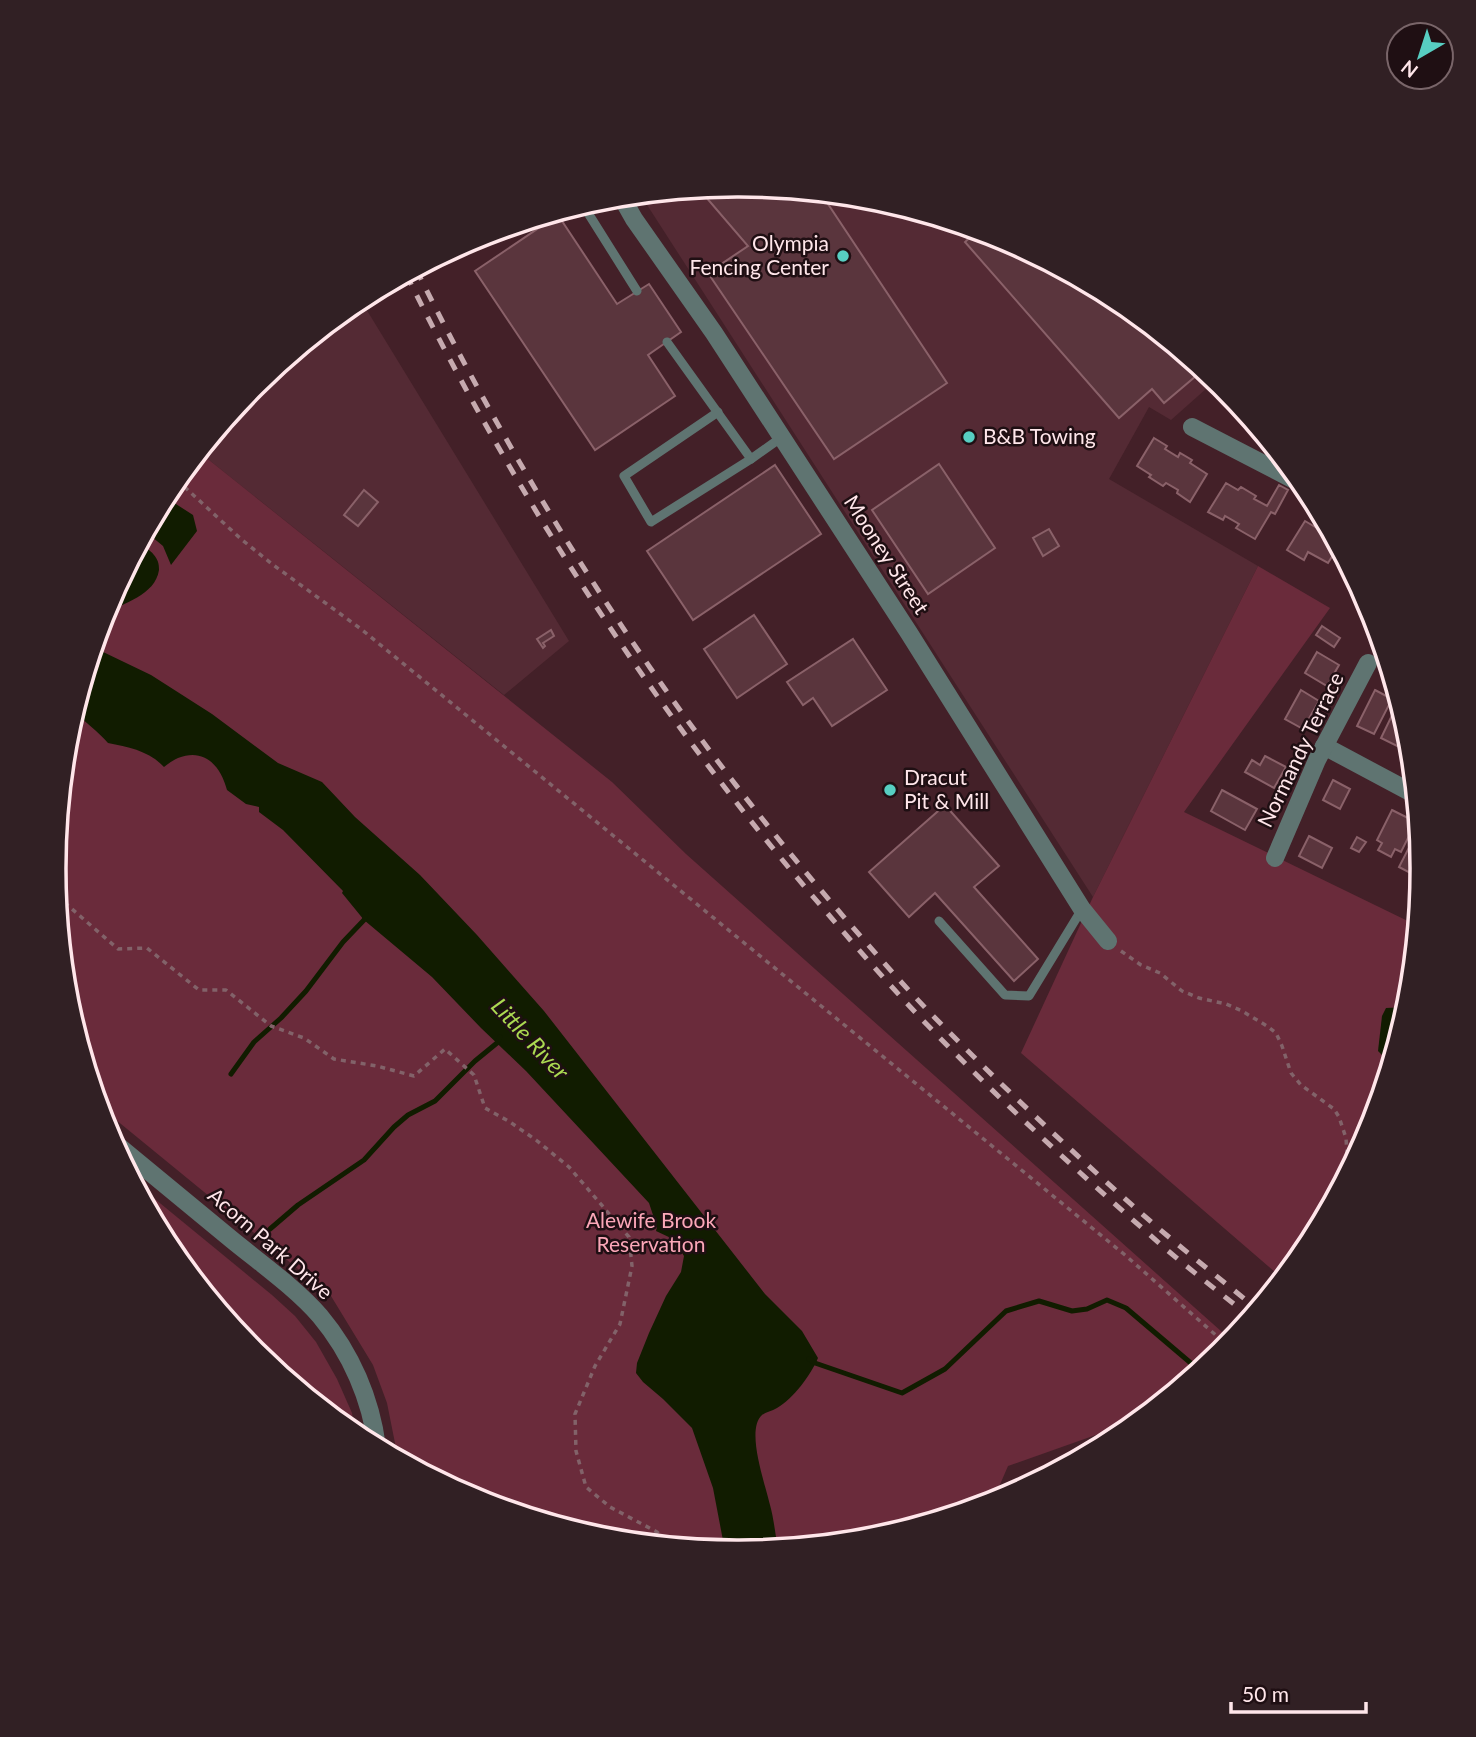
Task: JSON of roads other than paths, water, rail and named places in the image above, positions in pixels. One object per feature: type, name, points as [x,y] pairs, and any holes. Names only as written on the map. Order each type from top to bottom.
[{"type":"street","name":"Mooney Street","points":[[627,207],[714,332],[909,633],[1082,909],[1108,941]]},
{"type":"street","points":[[1192,427],[1280,473]]},
{"type":"street","name":"Normandy Terrace","points":[[1275,858],[1324,746],[1368,663]]},
{"type":"street","points":[[1324,746],[1405,789]]},
{"type":"street","name":"Acorn Park Drive","points":[[133,1158],[278,1277],[319,1315],[341,1345],[360,1380],[371,1412],[375,1433]]},
{"type":"lane","points":[[589,214],[637,291]]},
{"type":"lane","points":[[667,342],[751,458]]},
{"type":"lane","points":[[718,412],[624,476],[651,522],[782,437]]},
{"type":"lane","points":[[939,921],[1005,996],[1029,996],[1082,909]]},
{"type":"water","points":[[175,503],[193,515],[197,531],[171,565],[163,546],[153,538]]},
{"type":"water","points":[[148,549],[158,561],[159,570],[151,586],[121,606]]},
{"type":"water","name":"Little River","points":[[103,652],[151,675],[212,714],[278,763],[322,782],[355,817],[420,875],[544,1011],[765,1294],[802,1331],[818,1358],[795,1393],[777,1408],[762,1415],[757,1422],[758,1458],[776,1539],[723,1540],[713,1488],[692,1428],[636,1373],[637,1363],[649,1333],[666,1296],[681,1272],[684,1256],[673,1239],[656,1231],[649,1203],[526,1071],[432,977],[364,920],[343,891],[283,830],[259,812],[259,807],[246,804],[227,790],[221,774],[210,761],[204,757],[188,755],[164,767],[145,753],[108,743],[83,719]]},
{"type":"water","points":[[1386,1008],[1395,1008],[1383,1056],[1378,1051],[1382,1016]]},
{"type":"waterway","points":[[231,1074],[254,1042],[306,991],[343,942],[364,920],[366,914]]},
{"type":"waterway","name":"Little River","points":[[270,1229],[298,1205],[364,1160],[408,1115],[435,1101],[497,1043],[500,1037]]},
{"type":"waterway","points":[[809,1359],[902,1393],[945,1369],[1006,1311],[1039,1301],[1072,1311],[1087,1309],[1107,1300],[1126,1308],[1191,1363]]},
{"type":"railway","points":[[420,277],[505,437],[604,599],[712,754],[770,829],[887,966],[971,1054],[1130,1203],[1250,1303]]},
{"type":"railway","points":[[410,283],[496,444],[597,608],[707,764],[766,840],[881,975],[989,1087],[1162,1246],[1243,1311]]},
{"type":"place","name":"Olympia Fencing Center","points":[[843,256]]},
{"type":"place","name":"B&B Towing","points":[[969,437]]},
{"type":"place","name":"Dracut Pit & Mill","points":[[890,790]]},
{"type":"park label","name":"Alewife Brook Reservation","points":[[651,1233]]}]
